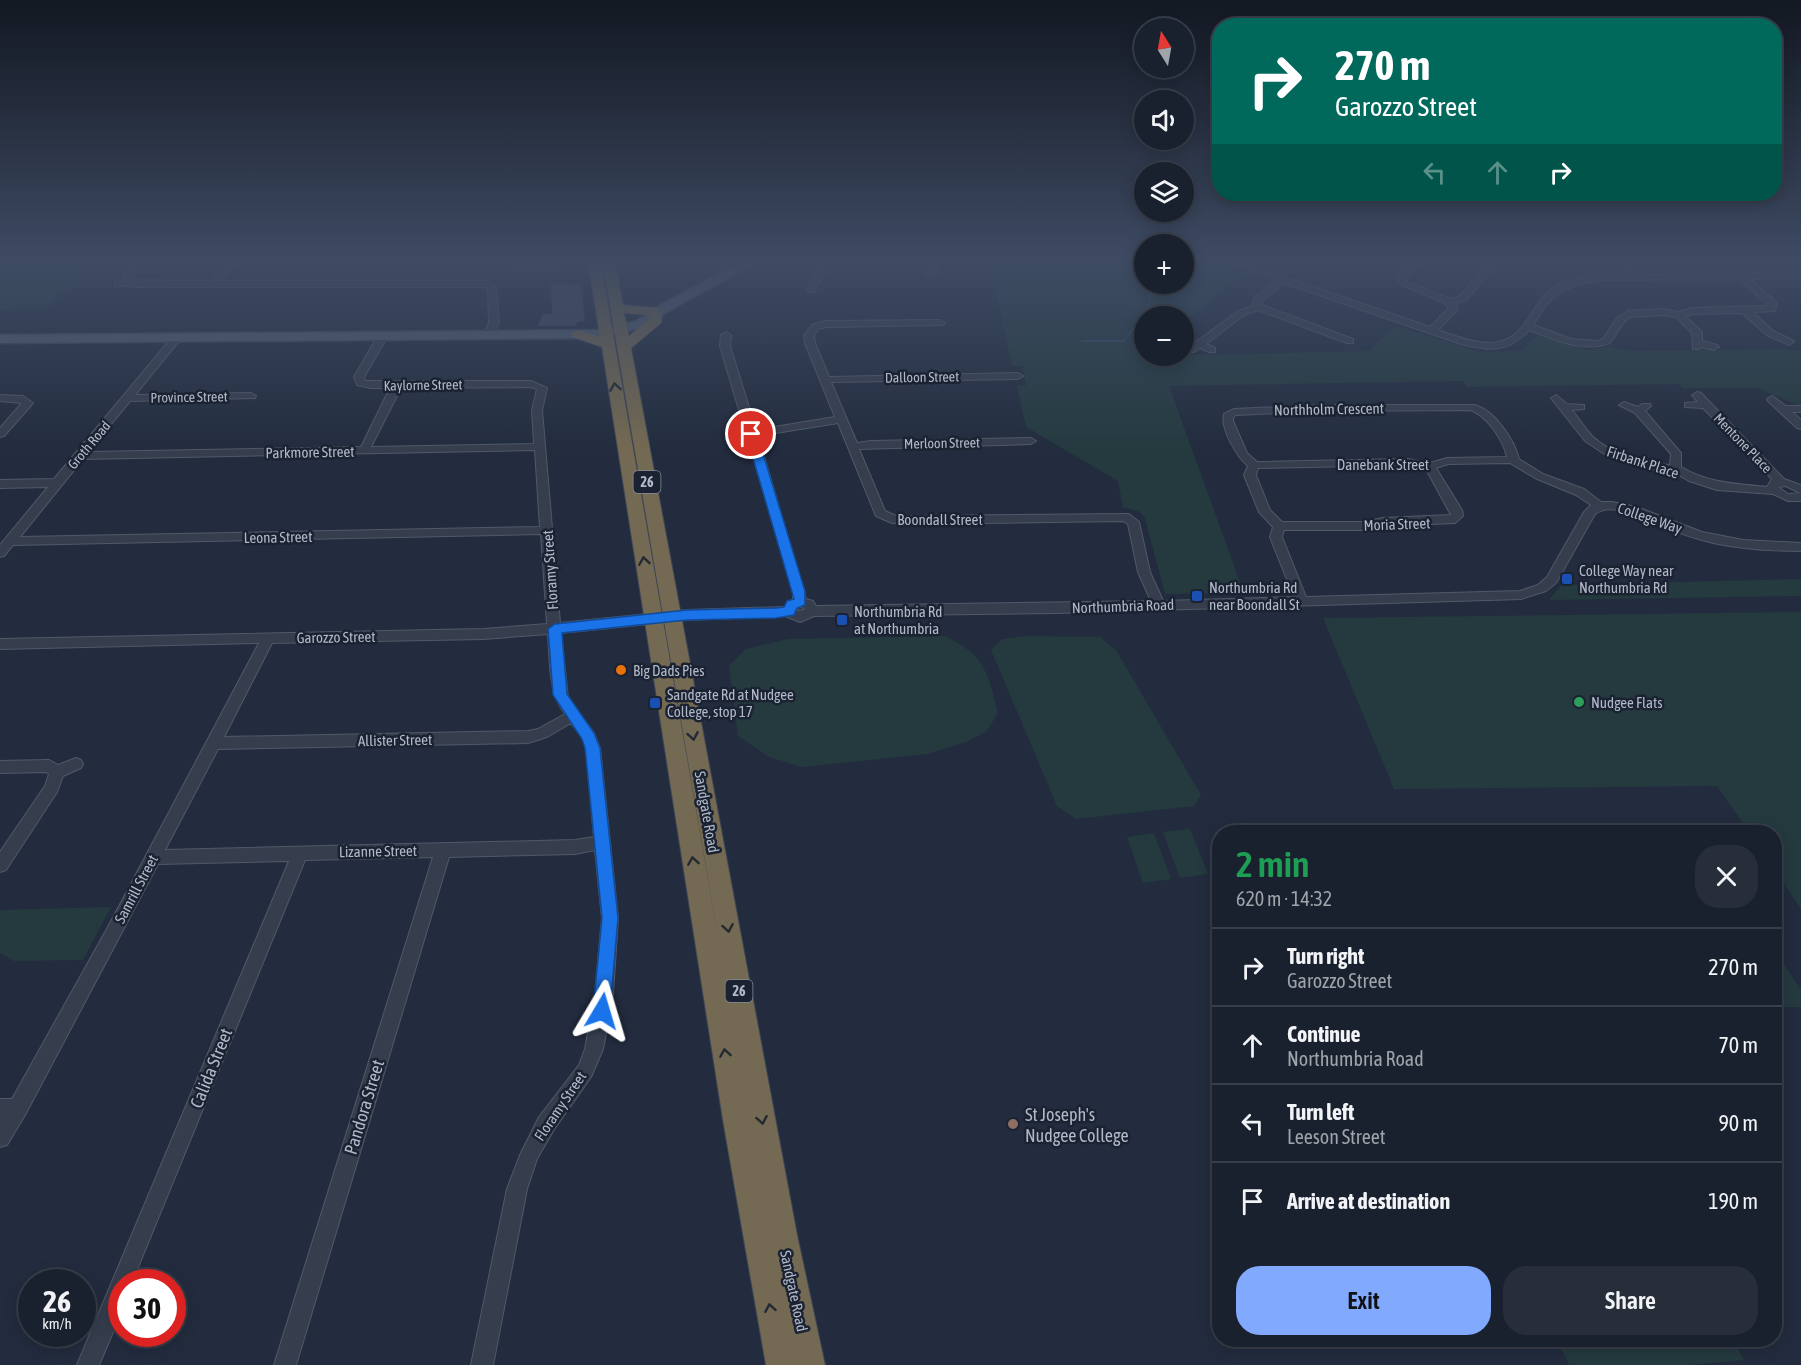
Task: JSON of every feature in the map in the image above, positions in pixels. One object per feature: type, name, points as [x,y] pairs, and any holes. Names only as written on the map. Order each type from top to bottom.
[{"type":"highway","name":"Sandgate Road","points":[[605,323],[810,1365]]},
{"type":"highway","name":"Sandgate Road","points":[[620,323],[736,1120],[781,1365]]},
{"type":"highway","points":[[624,347],[653,323]]},
{"type":"highway","points":[[577,332],[606,331]]},
{"type":"highway","points":[[577,332],[606,331]]},
{"type":"main road","points":[[606,331],[634,327],[640,323]]},
{"type":"main road","points":[[0,339],[577,332]]},
{"type":"street","points":[[489,333],[494,323]]},
{"type":"street","name":"Boondall Street","points":[[940,323],[825,324],[815,327],[810,332],[809,338],[878,511],[892,519],[1117,516],[1128,518],[1133,522],[1144,572],[1159,604]]},
{"type":"street","points":[[1212,350],[1195,347],[1228,323]]},
{"type":"street","points":[[1294,323],[1346,345],[1362,346]]},
{"type":"street","points":[[1408,323],[1470,344],[1492,347],[1512,343],[1530,323]]},
{"type":"street","points":[[1432,331],[1440,323]]},
{"type":"street","points":[[1528,326],[1593,345],[1607,340],[1618,323]]},
{"type":"street","points":[[1687,323],[1697,332],[1697,345],[1714,347]]},
{"type":"street","points":[[1760,323],[1787,345],[1801,347]]},
{"type":"street","name":"Kaylorne Street","points":[[384,334],[358,381],[368,385],[535,384],[542,388]]},
{"type":"street","points":[[726,335],[725,346],[799,591],[800,602]]},
{"type":"street","name":"Groth Road","points":[[0,553],[177,337]]},
{"type":"street","name":"Dalloon Street","points":[[826,380],[1018,376]]},
{"type":"street","points":[[364,451],[398,385]]},
{"type":"street","name":"Floramy Street","points":[[482,1365],[517,1189],[529,1155],[546,1124],[585,1071],[599,1028],[610,918],[592,742],[560,695],[537,410],[542,388]]},
{"type":"street","name":"Mentone Place","points":[[1697,395],[1777,486]]},
{"type":"street","name":"Province Street","points":[[128,398],[251,396]]},
{"type":"street","points":[[0,399],[20,398],[27,402],[25,408],[0,434]]},
{"type":"street","name":"Firbank Place","points":[[1556,398],[1598,447],[1652,466],[1676,469],[1693,479],[1717,486],[1777,486]]},
{"type":"street","points":[[1773,399],[1801,426]]},
{"type":"street","points":[[1624,405],[1642,408],[1676,453],[1676,469]]},
{"type":"street","name":"Mentone Place","points":[[1689,405],[1706,405]]},
{"type":"street","points":[[1564,407],[1580,406]]},
{"type":"street","name":"Northholm Crescent","points":[[1302,601],[1276,537],[1279,526],[1267,515],[1251,478],[1254,465],[1242,455],[1228,416],[1234,412],[1323,408],[1472,407],[1481,410],[1489,417],[1511,449],[1512,460]]},
{"type":"street","points":[[1784,409],[1799,409]]},
{"type":"street","points":[[751,434],[842,419]]},
{"type":"street","name":"Merloon Street","points":[[853,447],[871,444],[1031,441]]},
{"type":"street","name":"Parkmore Street","points":[[80,456],[540,447]]},
{"type":"street","points":[[1512,460],[1539,476],[1580,492],[1599,506]]},
{"type":"street","name":"Danebank Street","points":[[1254,465],[1408,462],[1430,466],[1447,461],[1512,460]]},
{"type":"street","name":"Moria Street","points":[[1279,526],[1364,526],[1379,522],[1451,520],[1457,516],[1456,510],[1430,466]]},
{"type":"street","points":[[0,484],[57,483]]},
{"type":"street","points":[[1777,486],[1787,497],[1800,495]]},
{"type":"street","name":"College Way","points":[[1542,588],[1556,576],[1587,517],[1593,509],[1599,506],[1626,508],[1687,531],[1736,544],[1761,547],[1801,547]]},
{"type":"street","name":"Leona Street","points":[[10,541],[546,530]]},
{"type":"street","name":"Northumbria Road","points":[[811,611],[1512,596],[1542,588]]},
{"type":"street","points":[[800,602],[809,604],[811,611],[800,617],[793,616],[789,611],[792,605],[800,602]]},
{"type":"street","points":[[662,618],[789,611]]},
{"type":"street","name":"Garozzo Street","points":[[0,644],[483,634],[662,618]]},
{"type":"street","name":"Samrill Street","points":[[0,1138],[9,1108],[153,857],[268,639]]},
{"type":"street","name":"Allister Street","points":[[213,743],[528,737],[542,733],[573,716]]},
{"type":"street","points":[[0,865],[52,788],[57,772],[76,764]]},
{"type":"street","points":[[0,767],[44,766],[53,767],[57,772]]},
{"type":"street","name":"Lizanne Street","points":[[153,857],[575,847],[602,842]]},
{"type":"street","name":"Pandora Street","points":[[285,1365],[443,850]]},
{"type":"street","name":"Calida Street","points":[[128,1269],[300,853]]},
{"type":"street","name":"Calida Street","points":[[88,1365],[108,1317]]},
{"type":"green space","points":[[1003,323],[1134,323],[1134,366],[1194,366],[1194,355],[1369,351],[1395,326],[1480,352],[1520,351],[1538,335],[1588,350],[1610,347],[1634,351],[1784,349],[1801,351],[1801,406],[1757,388],[1683,388],[1679,384],[1467,387],[1463,381],[1169,386],[1244,593],[1165,594],[1145,518],[1140,512],[1123,507],[1118,481],[1026,427],[1017,386],[1026,385],[1022,366],[1012,366]]},
{"type":"green space","points":[[1801,579],[1801,596],[1549,600],[1561,585]]},
{"type":"green space","name":"Nudgee Flats","points":[[1801,612],[1801,909],[1782,880],[1782,825],[1744,825],[1717,786],[1394,789],[1323,618]]},
{"type":"green space","points":[[945,636],[959,643],[983,666],[998,713],[987,731],[966,742],[927,754],[802,767],[769,757],[738,736],[729,666],[746,649],[788,639]]},
{"type":"green space","points":[[1025,636],[1100,637],[1116,650],[1201,795],[1194,806],[1076,819],[1057,806],[991,650],[1002,639]]},
{"type":"green space","points":[[1190,829],[1208,874],[1180,878],[1163,832]]},
{"type":"green space","points":[[1154,833],[1171,879],[1143,883],[1127,837]]},
{"type":"green space","points":[[111,907],[83,960],[14,961],[0,953],[0,910]]},
{"type":"green space","points":[[1782,961],[1801,990],[1801,1007],[1782,1007]]},
{"type":"green space","points":[[1560,1347],[1737,1347],[1744,1360],[1692,1365],[1569,1365]]},
{"type":"building","points":[[539,323],[577,323],[576,326],[538,326]]},
{"type":"waterway","points":[[1082,341],[1124,341],[1134,329]]},
{"type":"place","name":"College Way near Northumbria Rd","points":[[1567,579]]},
{"type":"place","name":"Northumbria Rd near Boondall St","points":[[1197,596]]},
{"type":"place","name":"Northumbria Rd at Northumbria","points":[[842,620]]},
{"type":"place","name":"Big Dads Pies","points":[[621,670]]},
{"type":"place","name":"Nudgee Flats","points":[[1579,702]]},
{"type":"place","name":"Sandgate Rd at Nudgee College, stop 17","points":[[655,703]]},
{"type":"place","name":"St Joseph's Nudgee College","points":[[1013,1124]]},
{"type":"route","points":[[602,1011],[610,918],[592,742],[560,695],[555,629],[671,616],[776,613],[789,611],[794,603],[800,602],[799,591],[751,434]]}]
